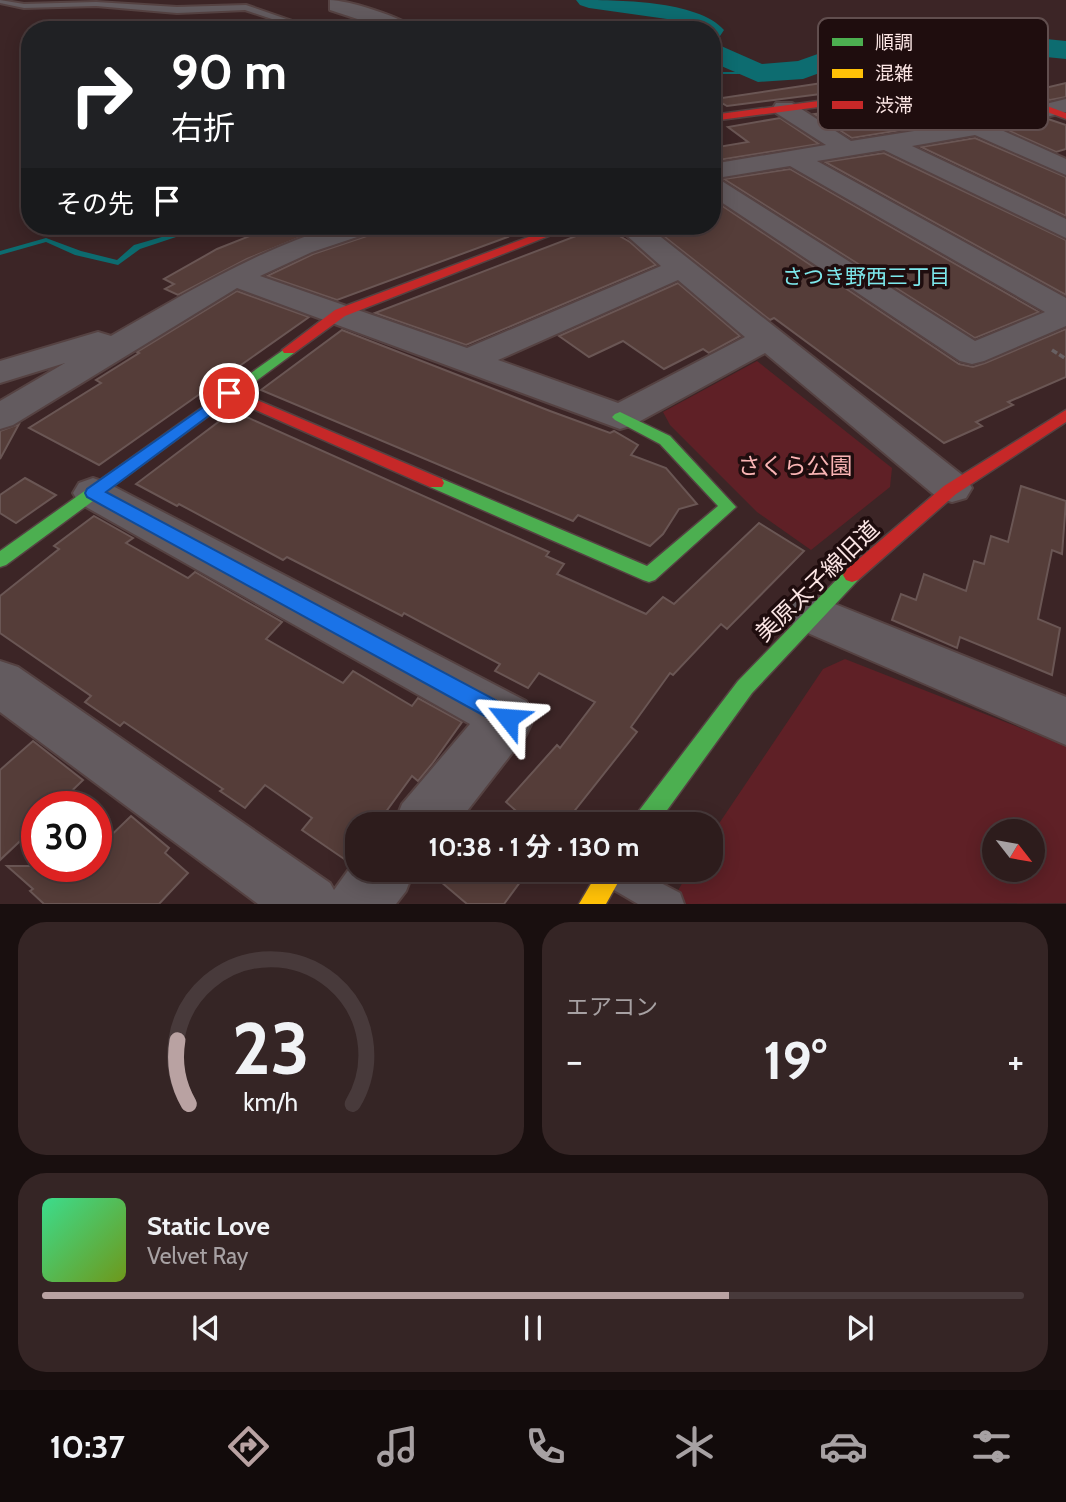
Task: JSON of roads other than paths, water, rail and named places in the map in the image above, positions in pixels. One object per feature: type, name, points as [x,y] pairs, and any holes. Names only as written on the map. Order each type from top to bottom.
[{"type":"street","points":[[336,3],[336,6],[386,21]]},
{"type":"street","points":[[721,117],[818,103]]},
{"type":"street","points":[[785,108],[846,149]]},
{"type":"street","points":[[721,170],[966,130]]},
{"type":"street","points":[[983,130],[1066,167]]},
{"type":"street","points":[[888,143],[1066,230]]},
{"type":"street","points":[[794,158],[1066,313]]},
{"type":"street","points":[[721,190],[972,354],[1066,313]]},
{"type":"street","points":[[0,417],[234,277],[302,246],[335,235]]},
{"type":"street","points":[[0,560],[340,313],[544,235]]},
{"type":"street","points":[[641,235],[952,488]]},
{"type":"street","points":[[467,361],[681,268]]},
{"type":"street","points":[[229,393],[649,575],[728,507],[665,440],[620,417],[340,313],[234,277]]},
{"type":"street","points":[[620,417],[768,338]]},
{"type":"street","points":[[0,372],[97,342],[128,339]]},
{"type":"street","name":"美原太子線旧道","points":[[652,812],[746,685],[810,613],[952,488],[1066,415]]},
{"type":"street","points":[[93,493],[508,718],[432,812]]},
{"type":"street","points":[[810,613],[1066,720]]},
{"type":"street","points":[[0,683],[309,904]]},
{"type":"street","points":[[358,904],[375,882]]},
{"type":"street","points":[[591,904],[605,882]]},
{"type":"lane","points":[[0,1],[24,6],[96,4],[177,9],[246,8],[286,21]]},
{"type":"lane","points":[[631,882],[668,904]]},
{"type":"waterway","points":[[589,0],[672,12],[697,21]]},
{"type":"waterway","points":[[1048,48],[1066,50]]},
{"type":"waterway","points":[[721,55],[758,73],[803,70],[818,64]]},
{"type":"waterway","points":[[721,73],[758,73]]},
{"type":"waterway","points":[[0,253],[46,240],[78,253],[118,263],[137,247],[176,235]]},
{"type":"district","name":"さつき野西三丁目","points":[[866,277]]},
{"type":"park label","name":"さくら公園","points":[[795,466]]}]
